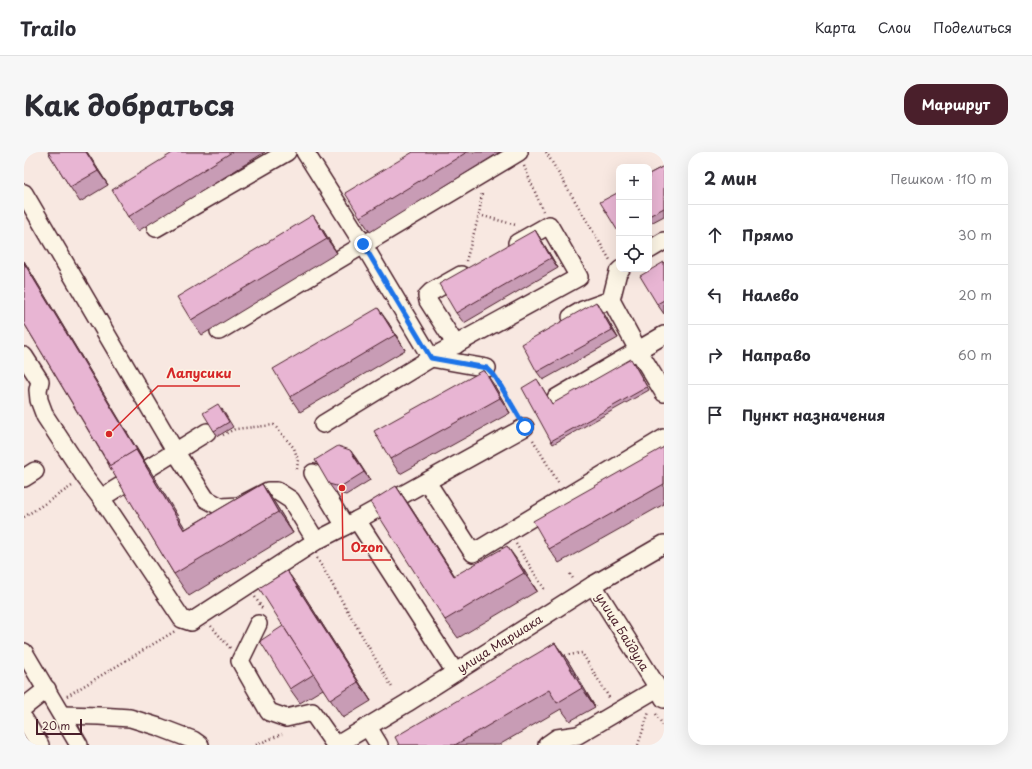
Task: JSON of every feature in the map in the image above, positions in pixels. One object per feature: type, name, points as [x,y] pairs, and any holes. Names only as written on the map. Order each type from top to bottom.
[{"type":"street","points":[[156,228],[287,152]]},
{"type":"street","points":[[305,152],[363,244],[431,358],[487,368]]},
{"type":"street","points":[[219,331],[519,152]]},
{"type":"street","points":[[24,193],[175,451],[206,499],[220,507],[239,506],[268,491],[277,491],[291,500],[313,543]]},
{"type":"street","points":[[323,424],[431,358],[579,277],[543,228],[504,251]]},
{"type":"street","points":[[652,248],[664,241]]},
{"type":"street","points":[[456,345],[428,301],[427,296],[431,292],[469,270]]},
{"type":"street","points":[[618,272],[611,300],[638,350],[664,393]]},
{"type":"street","points":[[571,317],[582,310],[611,300]]},
{"type":"street","points":[[556,398],[664,335]]},
{"type":"street","points":[[24,356],[40,381],[38,400],[45,416],[182,619],[197,618],[313,543],[427,482],[525,427]]},
{"type":"street","points":[[149,468],[207,432]]},
{"type":"street","points":[[427,482],[473,553],[664,438]]},
{"type":"street","points":[[313,473],[351,523],[455,672]]},
{"type":"street","points":[[101,498],[122,485]]},
{"type":"street","name":"улица Маршака","points":[[336,745],[593,585],[664,544]]},
{"type":"street","name":"улица Байдула","points":[[593,585],[658,698]]},
{"type":"street","points":[[258,624],[240,661],[269,712],[286,718],[312,712],[336,745]]},
{"type":"street","points":[[24,652],[79,745]]},
{"type":"street","points":[[546,745],[557,738],[578,735],[618,711],[658,698]]},
{"type":"street","points":[[24,707],[54,702],[99,716],[130,718],[160,727],[193,740],[200,745]]},
{"type":"street","points":[[24,719],[40,745]]},
{"type":"street","points":[[368,726],[379,745]]},
{"type":"path","points":[[469,270],[480,215],[543,228],[519,152]]},
{"type":"path","points":[[546,152],[616,265]]},
{"type":"path","points":[[487,368],[496,378],[566,497]]},
{"type":"path","points":[[207,432],[216,438],[235,429],[274,425],[294,448],[298,460],[296,470]]},
{"type":"path","points":[[24,517],[85,477]]},
{"type":"path","points":[[509,531],[545,590]]},
{"type":"path","points":[[313,543],[393,689]]},
{"type":"path","points":[[54,702],[197,618],[240,661]]},
{"type":"path","points":[[554,657],[582,653],[618,711]]},
{"type":"path","points":[[638,745],[658,698]]},
{"type":"building","points":[[48,152],[86,152],[98,171],[70,187]]},
{"type":"building","points":[[174,152],[232,152],[128,217],[112,190]]},
{"type":"building","points":[[413,152],[467,152],[360,217],[345,193]]},
{"type":"building","points":[[664,166],[664,208],[652,214],[652,200],[652,172]]},
{"type":"building","points":[[616,194],[616,228],[600,202]]},
{"type":"building","points":[[313,215],[327,239],[191,320],[177,297]]},
{"type":"building","points":[[535,230],[551,258],[456,313],[439,284]]},
{"type":"building","points":[[664,262],[664,300],[657,304],[640,276],[647,272],[652,272],[652,269]]},
{"type":"building","points":[[24,263],[141,457],[136,450],[110,466],[24,323]]},
{"type":"building","points":[[596,302],[612,330],[537,372],[522,344]]},
{"type":"building","points":[[378,308],[395,335],[290,397],[273,369]]},
{"type":"building","points":[[631,359],[647,387],[551,441],[522,388],[537,379],[552,404]]},
{"type":"building","points":[[484,370],[500,398],[390,459],[374,431]]},
{"type":"building","points":[[218,404],[229,422],[214,431],[203,413]]},
{"type":"building","points":[[338,446],[350,450],[364,472],[340,487],[329,484],[315,460]]},
{"type":"building","points":[[664,447],[664,484],[549,549],[533,521]]},
{"type":"building","points":[[136,450],[184,530],[262,484],[278,512],[174,574],[109,466]]},
{"type":"building","points":[[396,486],[454,576],[507,546],[524,573],[445,620],[370,502]]},
{"type":"building","points":[[287,571],[358,682],[330,700],[259,588]]},
{"type":"building","points":[[283,626],[314,674],[290,689],[260,641]]},
{"type":"building","points":[[555,643],[582,688],[557,703],[549,690],[455,745],[399,745],[395,737]]},
{"type":"place","name":"Лапусики","points":[[109,434]]},
{"type":"place","name":"Ozon","points":[[342,488]]},
{"type":"route","points":[[363,244],[431,358],[487,368],[496,378],[525,427]]}]
